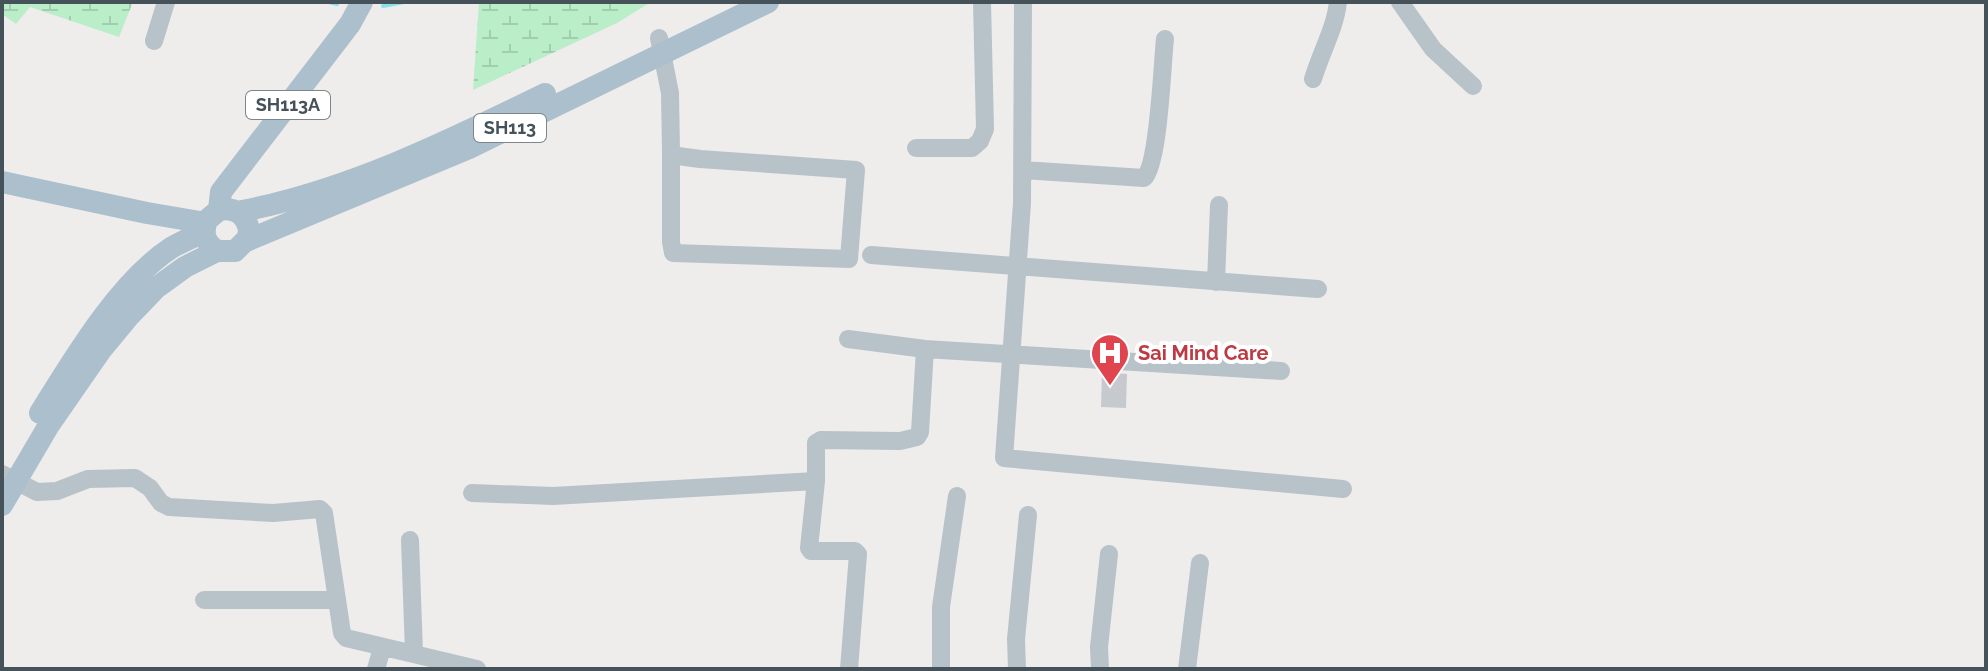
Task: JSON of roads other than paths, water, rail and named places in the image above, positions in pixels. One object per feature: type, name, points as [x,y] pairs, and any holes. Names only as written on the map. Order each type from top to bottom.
[{"type":"main road","name":"SH113A","points":[[217,219],[221,192],[350,24],[362,2]]},
{"type":"main road","name":"SH113","points":[[6,477],[49,425],[101,350],[130,315],[156,288],[185,267],[217,251],[235,251],[246,241],[469,148],[661,45],[731,2]]},
{"type":"main road","name":"SH113","points":[[2,505],[6,477],[71,363],[142,272],[171,248],[217,219],[308,196],[420,152],[661,45],[768,2]]},
{"type":"main road","points":[[2,182],[147,213],[247,221],[246,241]]},
{"type":"main road","points":[[217,219],[209,246],[217,251]]},
{"type":"street","points":[[154,41],[166,2]]},
{"type":"street","points":[[916,148],[972,148],[980,141],[985,129],[982,2]]},
{"type":"street","points":[[1023,2],[1023,170],[1004,458],[1343,489]]},
{"type":"street","points":[[1313,79],[1336,22],[1338,2]]},
{"type":"street","points":[[1400,2],[1433,49],[1473,86]]},
{"type":"street","points":[[1023,170],[1144,178],[1150,172],[1165,39]]},
{"type":"street","points":[[661,45],[670,93],[671,242],[673,253],[849,259],[856,170],[700,159],[671,152]]},
{"type":"street","points":[[1216,282],[1219,205]]},
{"type":"street","points":[[871,255],[1318,289]]},
{"type":"street","points":[[848,339],[925,349],[1281,371]]},
{"type":"street","points":[[849,669],[858,554],[855,551],[811,551],[809,539],[816,481],[814,450],[821,440],[900,441],[917,437],[920,432],[925,349]]},
{"type":"street","points":[[6,477],[37,492],[57,491],[88,479],[135,478],[150,488],[165,506],[273,513],[320,509],[324,513],[342,633],[346,638],[477,669]]},
{"type":"street","points":[[472,493],[553,496],[816,481]]},
{"type":"street","points":[[941,669],[941,607],[957,496]]},
{"type":"street","points":[[1017,669],[1016,639],[1028,515]]},
{"type":"street","points":[[410,540],[414,653]]},
{"type":"street","points":[[1100,669],[1099,647],[1109,554]]},
{"type":"street","points":[[1187,669],[1200,563]]},
{"type":"street","points":[[204,600],[337,600]]},
{"type":"street","points":[[376,669],[382,648]]},
{"type":"waterway","points":[[329,2],[337,4]]},
{"type":"waterway","points":[[383,6],[404,2]]},
{"type":"place","name":"Sai Mind Care","points":[[1110,387]]}]
